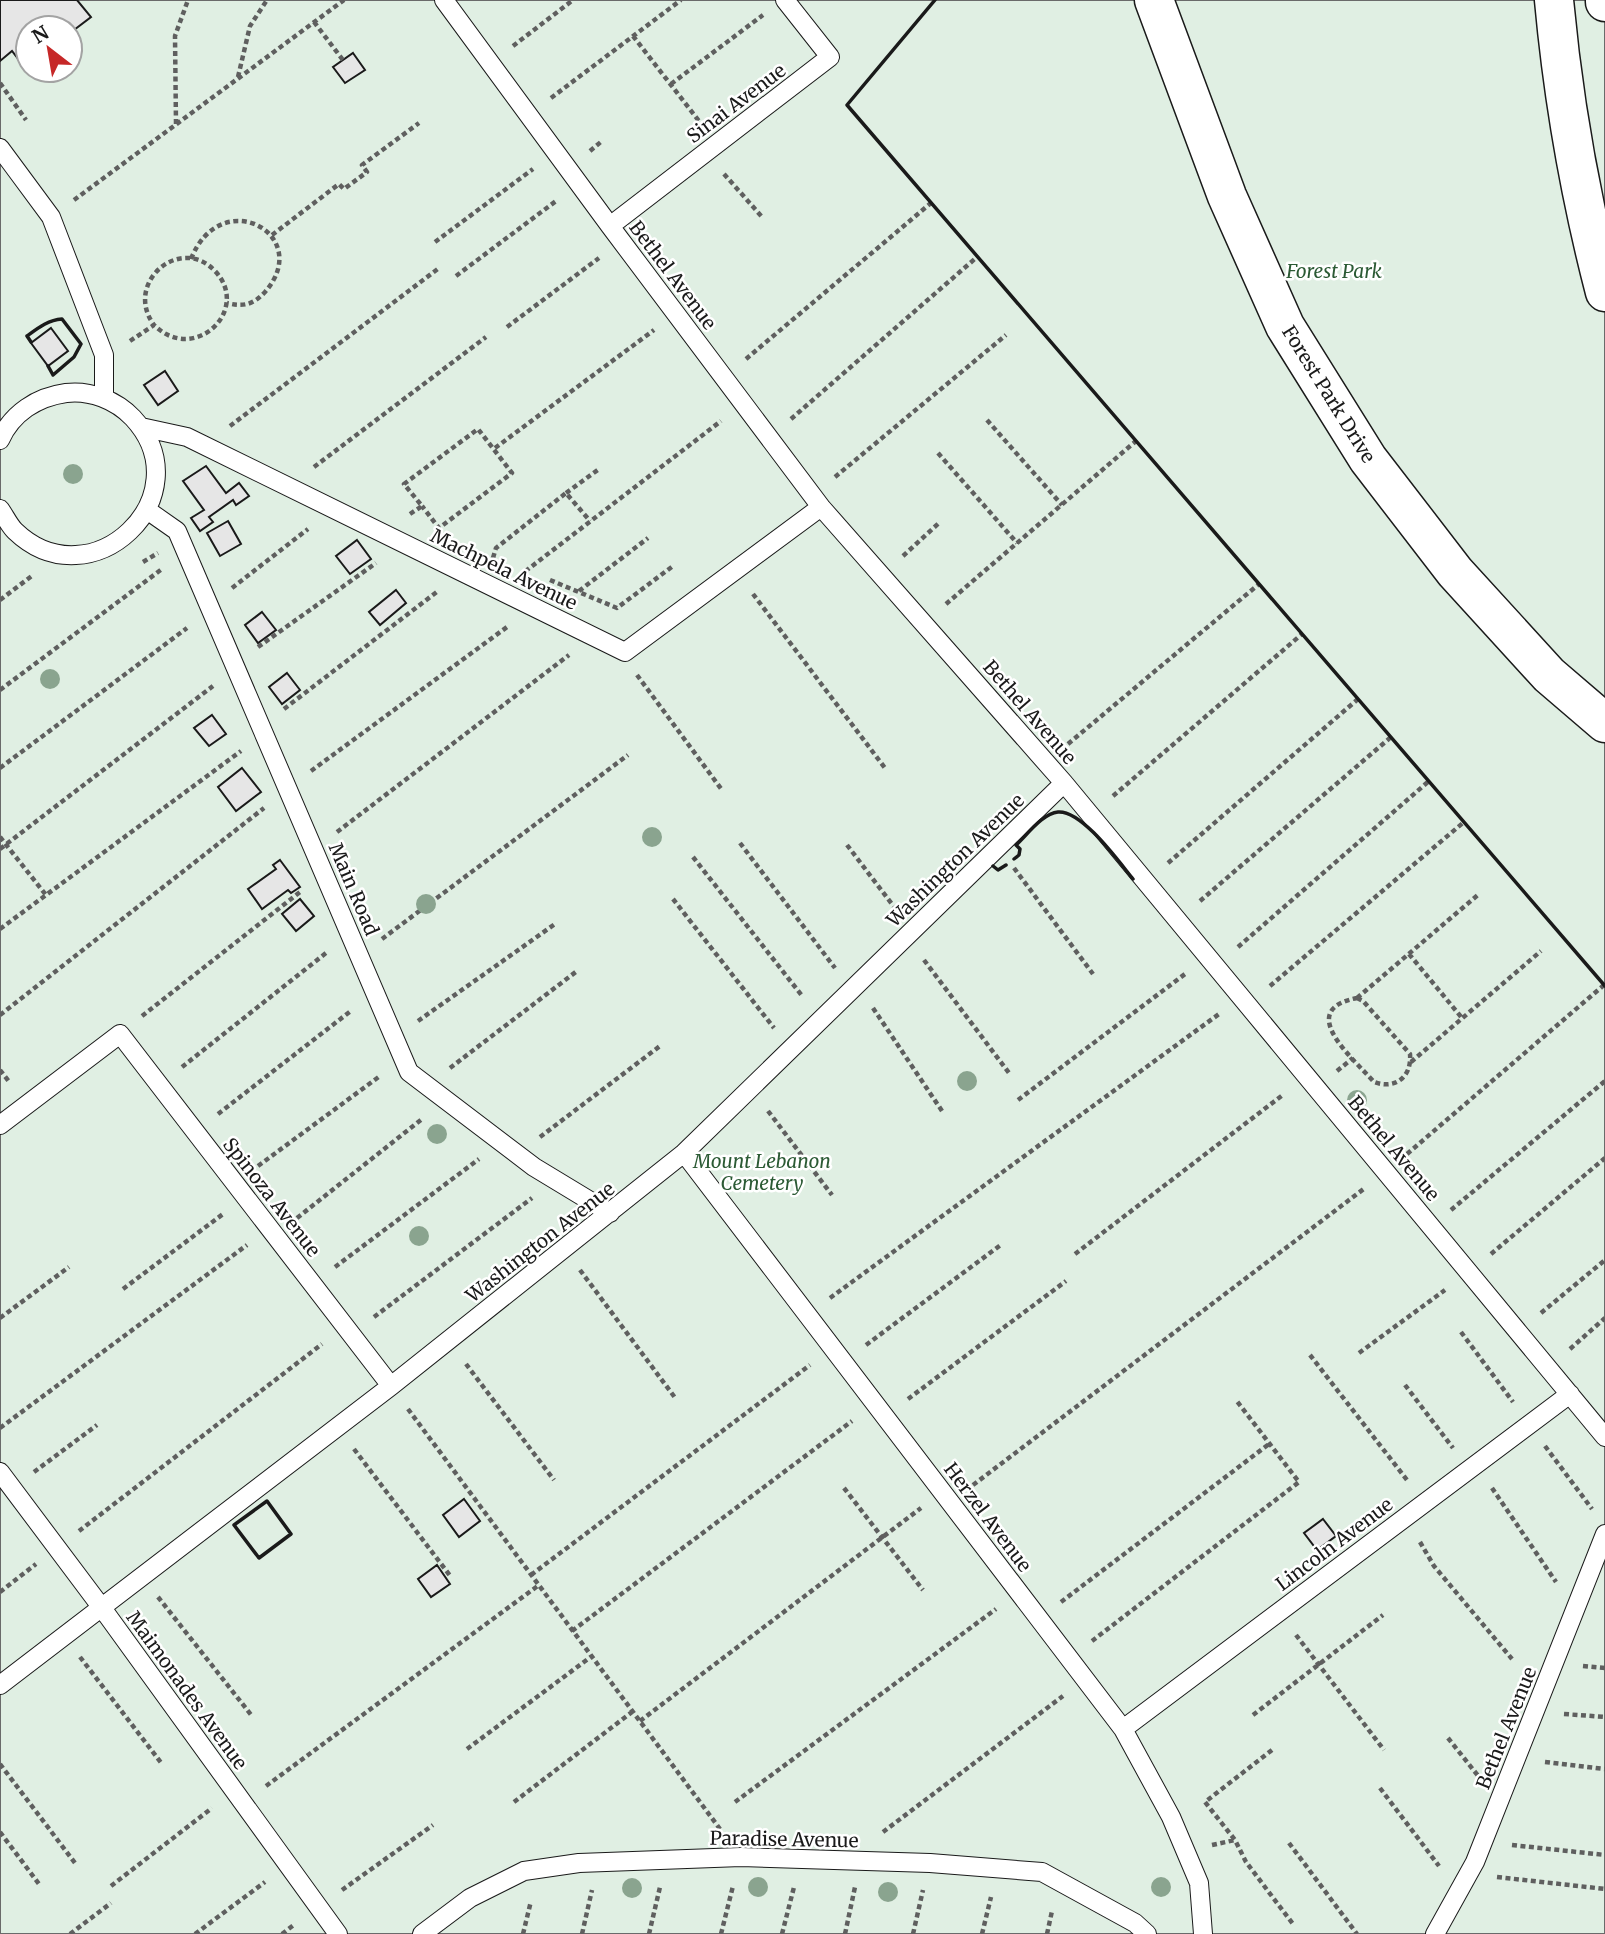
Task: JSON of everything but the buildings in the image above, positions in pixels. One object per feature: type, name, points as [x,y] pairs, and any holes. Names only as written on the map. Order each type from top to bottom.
[{"type":"main road","name":"Forest Park Drive","points":[[1154,0],[1227,195],[1285,326],[1368,459],[1455,572],[1549,675],[1605,723]]},
{"type":"main road","points":[[1554,0],[1571,138],[1605,292]]},
{"type":"lane","name":"Bethel Avenue","points":[[444,0],[817,501],[1091,815],[1605,1437]]},
{"type":"lane","name":"Sinai Avenue","points":[[610,226],[830,57],[778,4]]},
{"type":"lane","points":[[0,148],[51,217],[104,355],[104,397]]},
{"type":"lane","points":[[0,440],[4,430],[23,409],[48,396],[76,392],[104,397],[125,409],[141,427],[151,446],[156,467],[154,489],[147,510],[132,531],[110,547],[86,555],[60,554],[34,546],[14,530],[0,509]]},
{"type":"lane","name":"Machpela Avenue","points":[[141,427],[187,437],[618,650]]},
{"type":"lane","points":[[618,650],[625,652],[735,571],[817,501]]},
{"type":"lane","name":"Main Road","points":[[147,510],[177,531],[409,1072],[534,1167],[610,1213]]},
{"type":"lane","name":"Washington Avenue","points":[[0,1685],[391,1386],[684,1153],[1064,783]]},
{"type":"lane","points":[[0,1125],[120,1034]]},
{"type":"lane","name":"Spinoza Avenue","points":[[120,1034],[391,1386]]},
{"type":"lane","name":"Herzel Avenue","points":[[684,1153],[1123,1729],[1171,1816],[1199,1883],[1203,1934]]},
{"type":"lane","name":"Lincoln Avenue","points":[[1123,1729],[1570,1394]]},
{"type":"lane","name":"Maimonades Avenue","points":[[0,1472],[338,1934]]},
{"type":"lane","name":"Bethel Avenue","points":[[1435,1934],[1469,1874],[1484,1841],[1605,1534]]},
{"type":"lane","name":"Paradise Avenue","points":[[422,1934],[470,1898],[524,1871],[598,1862],[741,1857],[930,1863],[1042,1872],[1135,1923],[1147,1934]]},
{"type":"path","points":[[176,125],[175,36],[188,0]]},
{"type":"path","points":[[238,78],[250,26],[267,0]]},
{"type":"path","points":[[51,217],[344,0]]},
{"type":"path","points":[[490,63],[573,0]]},
{"type":"path","points":[[528,115],[681,0]]},
{"type":"path","points":[[671,85],[778,4]]},
{"type":"path","points":[[314,22],[343,60]]},
{"type":"path","points":[[634,36],[763,218]]},
{"type":"path","points":[[0,83],[26,120]]},
{"type":"path","points":[[272,235],[339,184],[344,189],[367,172],[362,165],[419,123]]},
{"type":"path","points":[[435,242],[556,152]]},
{"type":"path","points":[[456,276],[579,184]]},
{"type":"path","points":[[724,377],[931,203]]},
{"type":"path","points":[[191,259],[197,244],[207,232],[231,220],[246,220],[272,235],[280,256],[277,277],[259,298],[250,304],[238,306],[227,303]]},
{"type":"path","points":[[507,327],[621,241]]},
{"type":"path","points":[[769,438],[977,257]]},
{"type":"path","points":[[182,258],[191,259],[208,265],[216,272],[223,282],[227,303],[215,328],[191,340],[177,340],[154,326],[146,310],[144,297],[148,283],[156,271],[182,258]]},
{"type":"path","points":[[205,446],[439,268]]},
{"type":"path","points":[[495,448],[676,314]]},
{"type":"path","points":[[104,355],[154,326]]},
{"type":"path","points":[[817,501],[1006,335]]},
{"type":"path","points":[[288,487],[486,337]]},
{"type":"path","points":[[673,566],[617,608],[527,569],[744,404]]},
{"type":"path","points":[[987,420],[1062,505]]},
{"type":"path","points":[[478,429],[512,472],[439,528],[422,506],[404,484],[478,429]]},
{"type":"path","points":[[924,623],[1136,441]]},
{"type":"path","points":[[938,453],[1017,543]]},
{"type":"path","points":[[483,582],[496,548],[599,469]]},
{"type":"path","points":[[566,493],[590,521]]},
{"type":"path","points":[[384,534],[422,506]]},
{"type":"path","points":[[209,606],[334,509]]},
{"type":"path","points":[[882,575],[940,522]]},
{"type":"path","points":[[578,592],[648,538]]},
{"type":"path","points":[[234,664],[404,544]]},
{"type":"path","points":[[0,690],[170,562]]},
{"type":"path","points":[[735,571],[886,768]]},
{"type":"path","points":[[261,726],[462,572]]},
{"type":"path","points":[[1046,762],[1259,584]]},
{"type":"path","points":[[288,788],[533,607]]},
{"type":"path","points":[[0,768],[197,620]]},
{"type":"path","points":[[1091,815],[1302,634]]},
{"type":"path","points":[[314,849],[593,636]]},
{"type":"path","points":[[618,650],[722,789]]},
{"type":"path","points":[[0,849],[222,679]]},
{"type":"path","points":[[1146,881],[1358,699]]},
{"type":"path","points":[[1178,919],[1391,737]]},
{"type":"path","points":[[0,929],[251,744]]},
{"type":"path","points":[[359,956],[628,755]]},
{"type":"path","points":[[1018,1100],[1212,961],[1429,781]]},
{"type":"path","points":[[0,1015],[264,808]]},
{"type":"path","points":[[807,1315],[1245,1001],[1464,822]]},
{"type":"path","points":[[0,837],[46,895]]},
{"type":"path","points":[[740,844],[854,987],[942,1111]]},
{"type":"path","points":[[847,845],[1009,1073]]},
{"type":"path","points":[[999,847],[1093,974]]},
{"type":"path","points":[[693,857],[821,1020]]},
{"type":"path","points":[[120,1034],[301,891]]},
{"type":"path","points":[[1357,999],[1479,894]]},
{"type":"path","points":[[673,899],[790,1049]]},
{"type":"path","points":[[395,1038],[555,924]]},
{"type":"path","points":[[1410,1062],[1541,951]]},
{"type":"path","points":[[159,1085],[327,952]]},
{"type":"path","points":[[1409,954],[1462,1018]]},
{"type":"path","points":[[427,1086],[577,971]]},
{"type":"path","points":[[640,1721],[881,1535],[946,1497],[1387,1171],[1604,985]]},
{"type":"path","points":[[1357,999],[1363,1001],[1410,1054],[1407,1074],[1398,1083],[1385,1086],[1374,1082],[1330,1031],[1329,1015],[1334,1008],[1342,1001],[1357,999]]},
{"type":"path","points":[[195,1132],[352,1009]]},
{"type":"path","points":[[516,1154],[660,1046]]},
{"type":"path","points":[[123,1289],[380,1076]]},
{"type":"path","points":[[1075,1254],[1307,1076]]},
{"type":"path","points":[[1432,1226],[1605,1081]]},
{"type":"path","points":[[750,1088],[832,1195]]},
{"type":"path","points":[[0,1428],[272,1232],[425,1117]]},
{"type":"path","points":[[312,1284],[484,1155]]},
{"type":"path","points":[[1359,1353],[1470,1272],[1605,1157]]},
{"type":"path","points":[[0,1592],[348,1331],[536,1195]]},
{"type":"path","points":[[531,1575],[838,1355],[1002,1244]]},
{"type":"path","points":[[565,1249],[676,1399]]},
{"type":"path","points":[[1519,1332],[1605,1259]]},
{"type":"path","points":[[0,1318],[69,1267]]},
{"type":"path","points":[[572,1631],[880,1410],[1066,1281]]},
{"type":"path","points":[[1548,1367],[1605,1318]]},
{"type":"path","points":[[1461,1332],[1597,1517]]},
{"type":"path","points":[[448,1341],[554,1480]]},
{"type":"path","points":[[1310,1355],[1424,1502]]},
{"type":"path","points":[[1405,1385],[1473,1466],[1576,1611]]},
{"type":"path","points":[[391,1386],[741,1857],[721,1934]]},
{"type":"path","points":[[1069,1659],[1299,1482],[1236,1400]]},
{"type":"path","points":[[12,1489],[97,1425]]},
{"type":"path","points":[[337,1428],[451,1577]]},
{"type":"path","points":[[1039,1619],[1269,1444]]},
{"type":"path","points":[[844,1488],[923,1590]]},
{"type":"path","points":[[1405,1517],[1434,1566],[1512,1658]]},
{"type":"path","points":[[143,1577],[252,1716]]},
{"type":"path","points":[[111,1886],[539,1585]]},
{"type":"path","points":[[735,1802],[1018,1592]]},
{"type":"path","points":[[1279,1612],[1384,1750]]},
{"type":"path","points":[[1254,1715],[1383,1615]]},
{"type":"path","points":[[64,1637],[162,1764]]},
{"type":"path","points":[[467,1749],[592,1656]]},
{"type":"path","points":[[845,1934],[854,1860],[1085,1679]]},
{"type":"path","points":[[514,1802],[632,1712]]},
{"type":"path","points":[[1535,1712],[1605,1717]]},
{"type":"path","points":[[1448,1738],[1499,1802]]},
{"type":"path","points":[[1272,1750],[1205,1802],[1235,1840],[1246,1862],[1293,1924]]},
{"type":"path","points":[[1516,1759],[1605,1769]]},
{"type":"path","points":[[0,1764],[75,1863]]},
{"type":"path","points":[[1380,1788],[1458,1892]]},
{"type":"path","points":[[282,1934],[433,1825]]},
{"type":"path","points":[[0,1832],[39,1884]]},
{"type":"path","points":[[1484,1841],[1605,1855]]},
{"type":"path","points":[[1289,1843],[1357,1934]]},
{"type":"path","points":[[782,1934],[800,1859]]},
{"type":"path","points":[[649,1934],[666,1860]]},
{"type":"path","points":[[582,1934],[598,1862]]},
{"type":"path","points":[[914,1934],[930,1863]]},
{"type":"path","points":[[195,1934],[288,1865]]},
{"type":"path","points":[[982,1934],[998,1868]]},
{"type":"path","points":[[1469,1874],[1605,1889]]},
{"type":"path","points":[[70,1934],[111,1903]]},
{"type":"green space","name":"Mount Lebanon Cemetery","points":[[0,0],[1605,0],[1605,1934],[0,1934]]},
{"type":"wall","points":[[935,0],[847,105],[1605,986]]},
{"type":"wall","points":[[31,342],[27,336],[39,327],[62,319],[81,344],[74,357],[53,375],[48,366]]},
{"type":"wall","points":[[1014,859],[1019,855],[1020,849],[1016,845],[1041,820],[1058,812],[1078,819],[1089,828],[1133,879]]},
{"type":"wall","points":[[993,866],[998,870],[1006,865]]},
{"type":"wall","points":[[267,1501],[291,1534],[259,1558],[234,1525],[267,1501]]},
{"type":"park label","name":"Forest Park","points":[[1334,271]]}]
